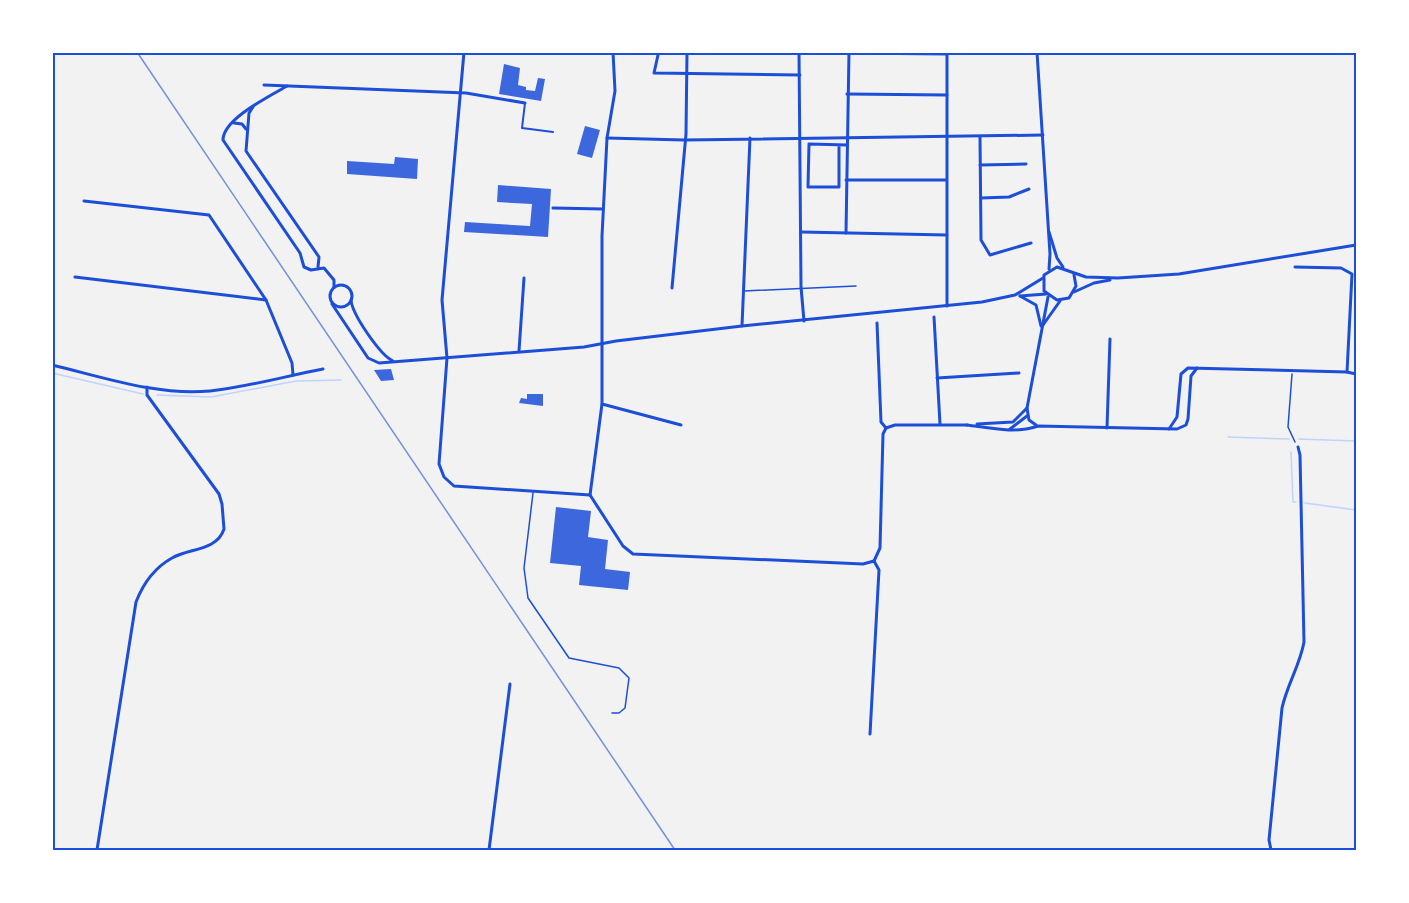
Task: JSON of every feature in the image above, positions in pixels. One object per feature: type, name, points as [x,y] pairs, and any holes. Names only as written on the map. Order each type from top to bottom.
[{"type":"street","points":[[464,52],[442,300],[447,358],[439,464],[444,477],[454,486],[590,495]]},
{"type":"street","points":[[613,52],[615,91],[607,138],[603,209],[602,404],[590,495],[623,546],[633,554],[863,564],[874,561],[880,548],[883,434],[886,428],[940,424],[1009,430],[1038,426]]},
{"type":"street","points":[[672,288],[686,140],[687,52]]},
{"type":"street","points":[[799,52],[801,287],[804,321]]},
{"type":"street","points":[[1015,295],[1043,278],[1048,270],[1050,254],[1043,135],[1039,112],[1037,52]]},
{"type":"street","points":[[846,233],[849,53],[947,53],[947,306]]},
{"type":"street","points":[[658,55],[654,73],[800,75]]},
{"type":"street","points":[[264,84],[461,94],[525,103],[522,128],[553,132]]},
{"type":"street","points":[[286,86],[254,105],[232,123],[223,135],[225,144],[300,253],[304,267],[309,270],[317,268],[327,270],[334,280],[334,287],[329,297],[332,304],[371,361],[394,362],[601,344],[742,326],[947,306],[1015,295],[1047,295],[1060,301]]},
{"type":"street","points":[[848,94],[947,95]]},
{"type":"street","points":[[254,105],[249,113],[246,151],[318,256],[320,263],[317,268]]},
{"type":"street","points":[[232,123],[242,124],[247,130]]},
{"type":"street","points":[[607,138],[686,140],[1043,135]]},
{"type":"street","points":[[980,137],[981,240],[990,255],[1031,243]]},
{"type":"street","points":[[742,326],[750,138]]},
{"type":"street","points":[[846,145],[809,144],[808,187],[846,187]]},
{"type":"street","points":[[839,145],[839,187]]},
{"type":"street","points":[[980,165],[1026,164]]},
{"type":"street","points":[[846,180],[947,180]]},
{"type":"street","points":[[981,198],[1009,196],[1029,189]]},
{"type":"street","points":[[84,201],[209,214],[266,300],[292,363],[293,375]]},
{"type":"street","points":[[553,208],[603,209]]},
{"type":"street","points":[[1047,218],[1054,249],[1063,267],[1074,275],[1118,279]]},
{"type":"street","points":[[801,232],[947,235]]},
{"type":"street","points":[[1041,329],[1060,301],[1094,283],[1179,274],[1356,245]]},
{"type":"street","points":[[1048,270],[1063,267]]},
{"type":"street","points":[[1295,267],[1341,268],[1352,274],[1347,372]]},
{"type":"street","points":[[1074,275],[1076,283],[1074,292]]},
{"type":"street","points":[[75,277],[266,300]]},
{"type":"street","points":[[519,352],[524,278]]},
{"type":"street","points":[[1043,278],[1047,295],[1027,408],[1027,416],[1032,424],[1107,428],[1182,428],[1186,425],[1191,376],[1198,366]]},
{"type":"street","points":[[334,287],[341,285],[347,287],[351,293],[353,311],[383,354],[394,362]]},
{"type":"street","points":[[1020,296],[1036,305],[1041,329]]},
{"type":"street","points":[[332,304],[344,307],[351,300]]},
{"type":"street","points":[[933,317],[940,424]]},
{"type":"street","points":[[877,323],[881,422],[886,428]]},
{"type":"street","points":[[1107,428],[1110,339]]},
{"type":"street","points":[[52,365],[147,387],[210,391],[323,369]]},
{"type":"street","points":[[1169,429],[1177,417],[1181,374],[1184,369],[1198,366],[1356,374]]},
{"type":"street","points":[[937,378],[1019,373]]},
{"type":"street","points":[[96,850],[136,602],[148,579],[162,564],[180,554],[214,543],[224,529],[219,494],[147,395],[147,387]]},
{"type":"street","points":[[602,404],[681,425]]},
{"type":"street","points":[[967,425],[1013,422],[1027,408]]},
{"type":"street","points":[[1009,430],[1027,416]]},
{"type":"street","points":[[1270,850],[1282,708],[1286,692],[1301,659],[1304,642],[1298,447]]},
{"type":"street","points":[[870,734],[879,570],[874,561]]},
{"type":"street","points":[[489,850],[510,684]]},
{"type":"lane","points":[[743,291],[856,286]]},
{"type":"lane","points":[[533,492],[524,568],[528,598],[568,658],[619,668],[626,673],[629,678],[625,708],[619,713],[612,713]]},
{"type":"path","points":[[1292,370],[1288,427],[1298,447]]},
{"type":"building","points":[[504,64],[520,68],[518,85],[526,87],[526,90],[535,91],[538,78],[545,79],[541,101],[499,94]]},
{"type":"building","points":[[585,126],[600,130],[592,158],[577,154]]},
{"type":"building","points":[[395,157],[418,159],[417,179],[347,174],[347,161],[394,164]]},
{"type":"building","points":[[498,185],[551,189],[548,237],[464,232],[465,222],[530,226],[532,204],[497,202]]},
{"type":"building","points":[[391,369],[394,380],[381,381],[374,370]]},
{"type":"building","points":[[527,394],[543,394],[543,406],[519,403],[521,398],[527,399]]},
{"type":"building","points":[[556,507],[591,511],[588,537],[608,540],[605,569],[630,572],[628,590],[579,585],[581,566],[550,563]]},
{"type":"waterway","points":[[52,373],[143,394]]},
{"type":"waterway","points":[[157,395],[211,397],[296,381],[341,380]]},
{"type":"waterway","points":[[1228,437],[1289,439]]},
{"type":"waterway","points":[[1299,439],[1356,441]]},
{"type":"waterway","points":[[1291,452],[1293,502],[1296,502]]},
{"type":"waterway","points":[[1305,503],[1356,510]]},
{"type":"railway","points":[[137,52],[675,850]]}]
